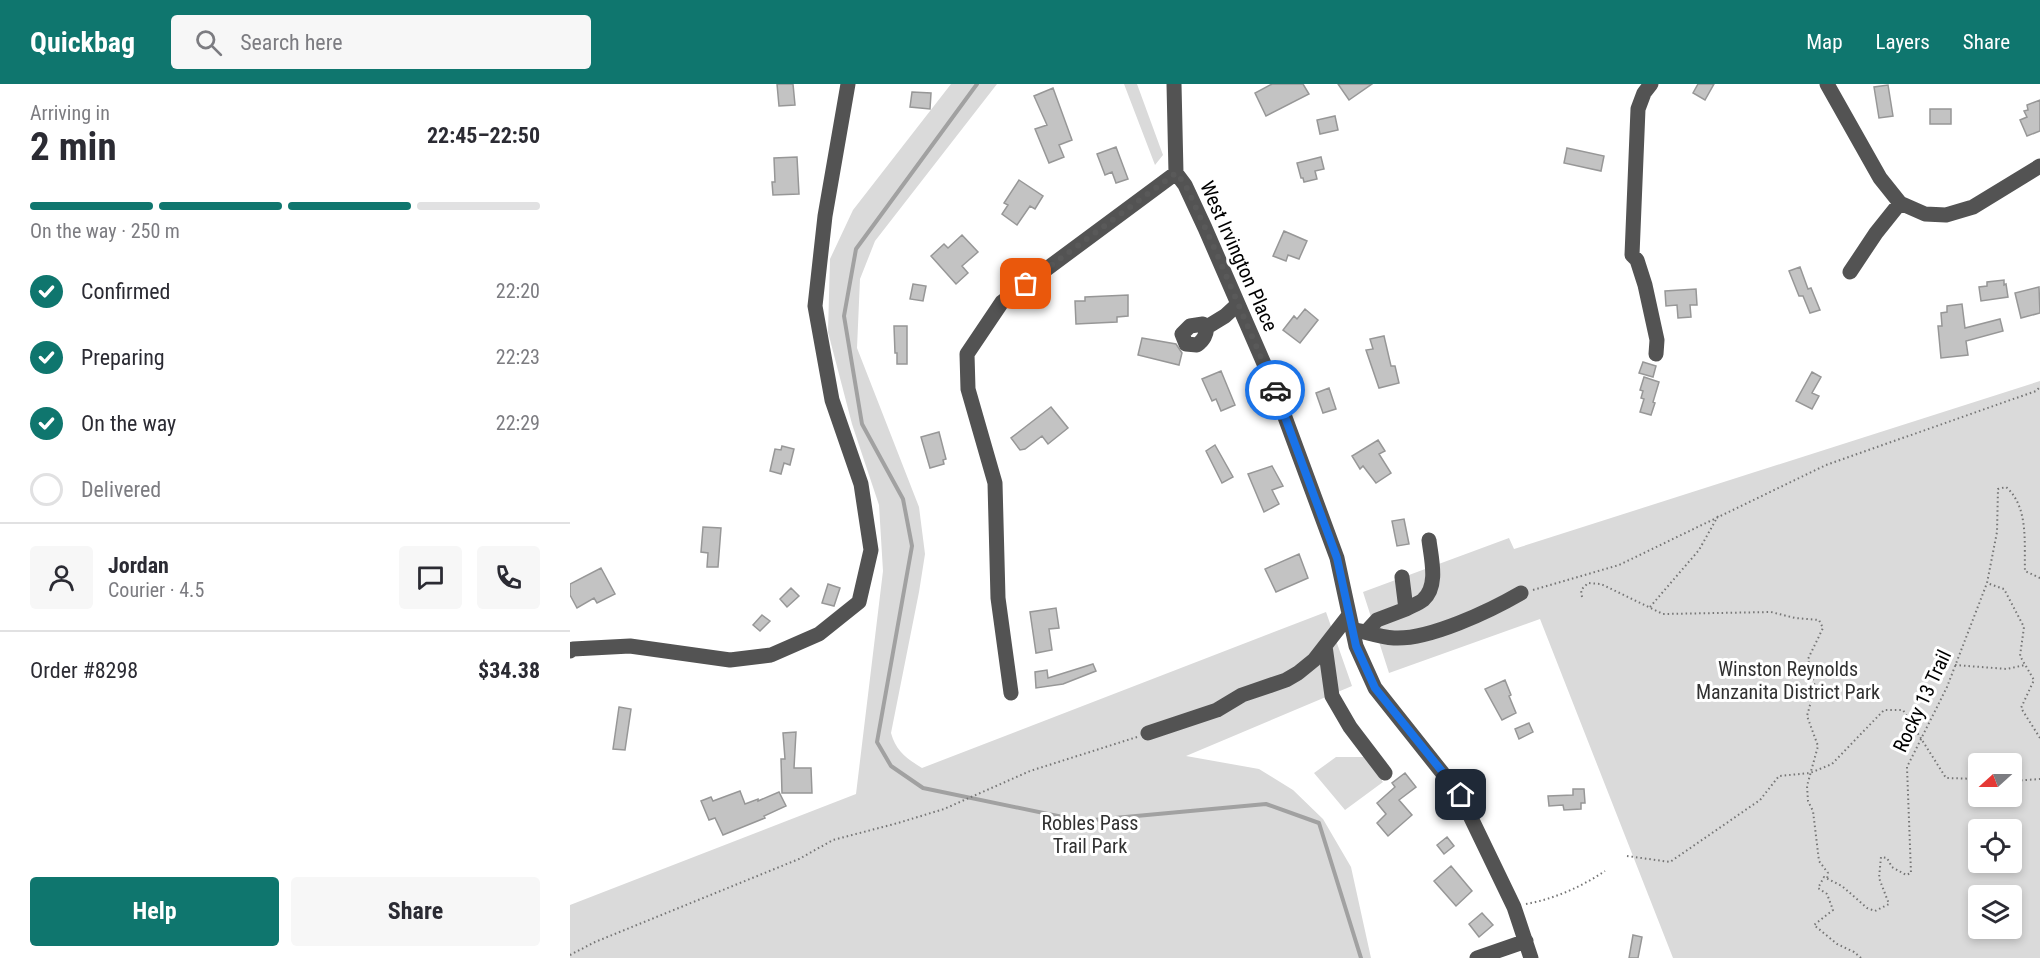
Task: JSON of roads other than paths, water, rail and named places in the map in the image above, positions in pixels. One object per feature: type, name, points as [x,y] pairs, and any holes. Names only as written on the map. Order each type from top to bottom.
[{"type":"street","points":[[570,651],[630,646],[730,660],[771,655],[819,634],[859,602],[871,550],[861,483],[832,400],[815,306],[825,216],[848,84]]},
{"type":"street","name":"West Irvington Place","points":[[1174,84],[1176,173],[1185,184],[1274,387],[1337,558],[1356,625],[1356,646],[1375,688],[1461,795],[1514,907],[1531,958]]},
{"type":"street","points":[[1651,84],[1644,93],[1638,109],[1632,255],[1637,260],[1645,285],[1650,314],[1658,340],[1656,354]]},
{"type":"street","points":[[1827,84],[1880,178],[1900,203],[1925,214],[1946,215],[1973,207],[2040,166]]},
{"type":"street","points":[[1011,693],[998,598],[995,483],[968,389],[967,354],[1002,302],[1176,173]]},
{"type":"street","points":[[1850,272],[1900,203]]},
{"type":"street","points":[[1207,327],[1225,316],[1238,304]]},
{"type":"street","points":[[1148,733],[1217,710],[1242,695],[1286,680],[1314,660],[1325,646],[1356,625],[1377,621],[1421,601],[1430,588],[1432,567],[1429,540]]},
{"type":"street","points":[[1402,578],[1406,609]]},
{"type":"street","points":[[1356,625],[1395,638],[1429,632],[1472,619],[1521,593]]},
{"type":"street","points":[[1325,646],[1332,696],[1350,727],[1385,774]]},
{"type":"street","points":[[1477,958],[1526,941]]},
{"type":"waterway","points":[[977,84],[856,249],[844,316],[862,424],[903,499],[912,546],[877,742],[891,766],[923,788],[1082,821],[1266,804],[1319,823],[1361,958]]},
{"type":"park label","name":"Winston Reynolds Manzanita District Park","points":[[1788,680]]},
{"type":"park label","name":"Robles Pass Trail Park","points":[[1090,834]]}]
